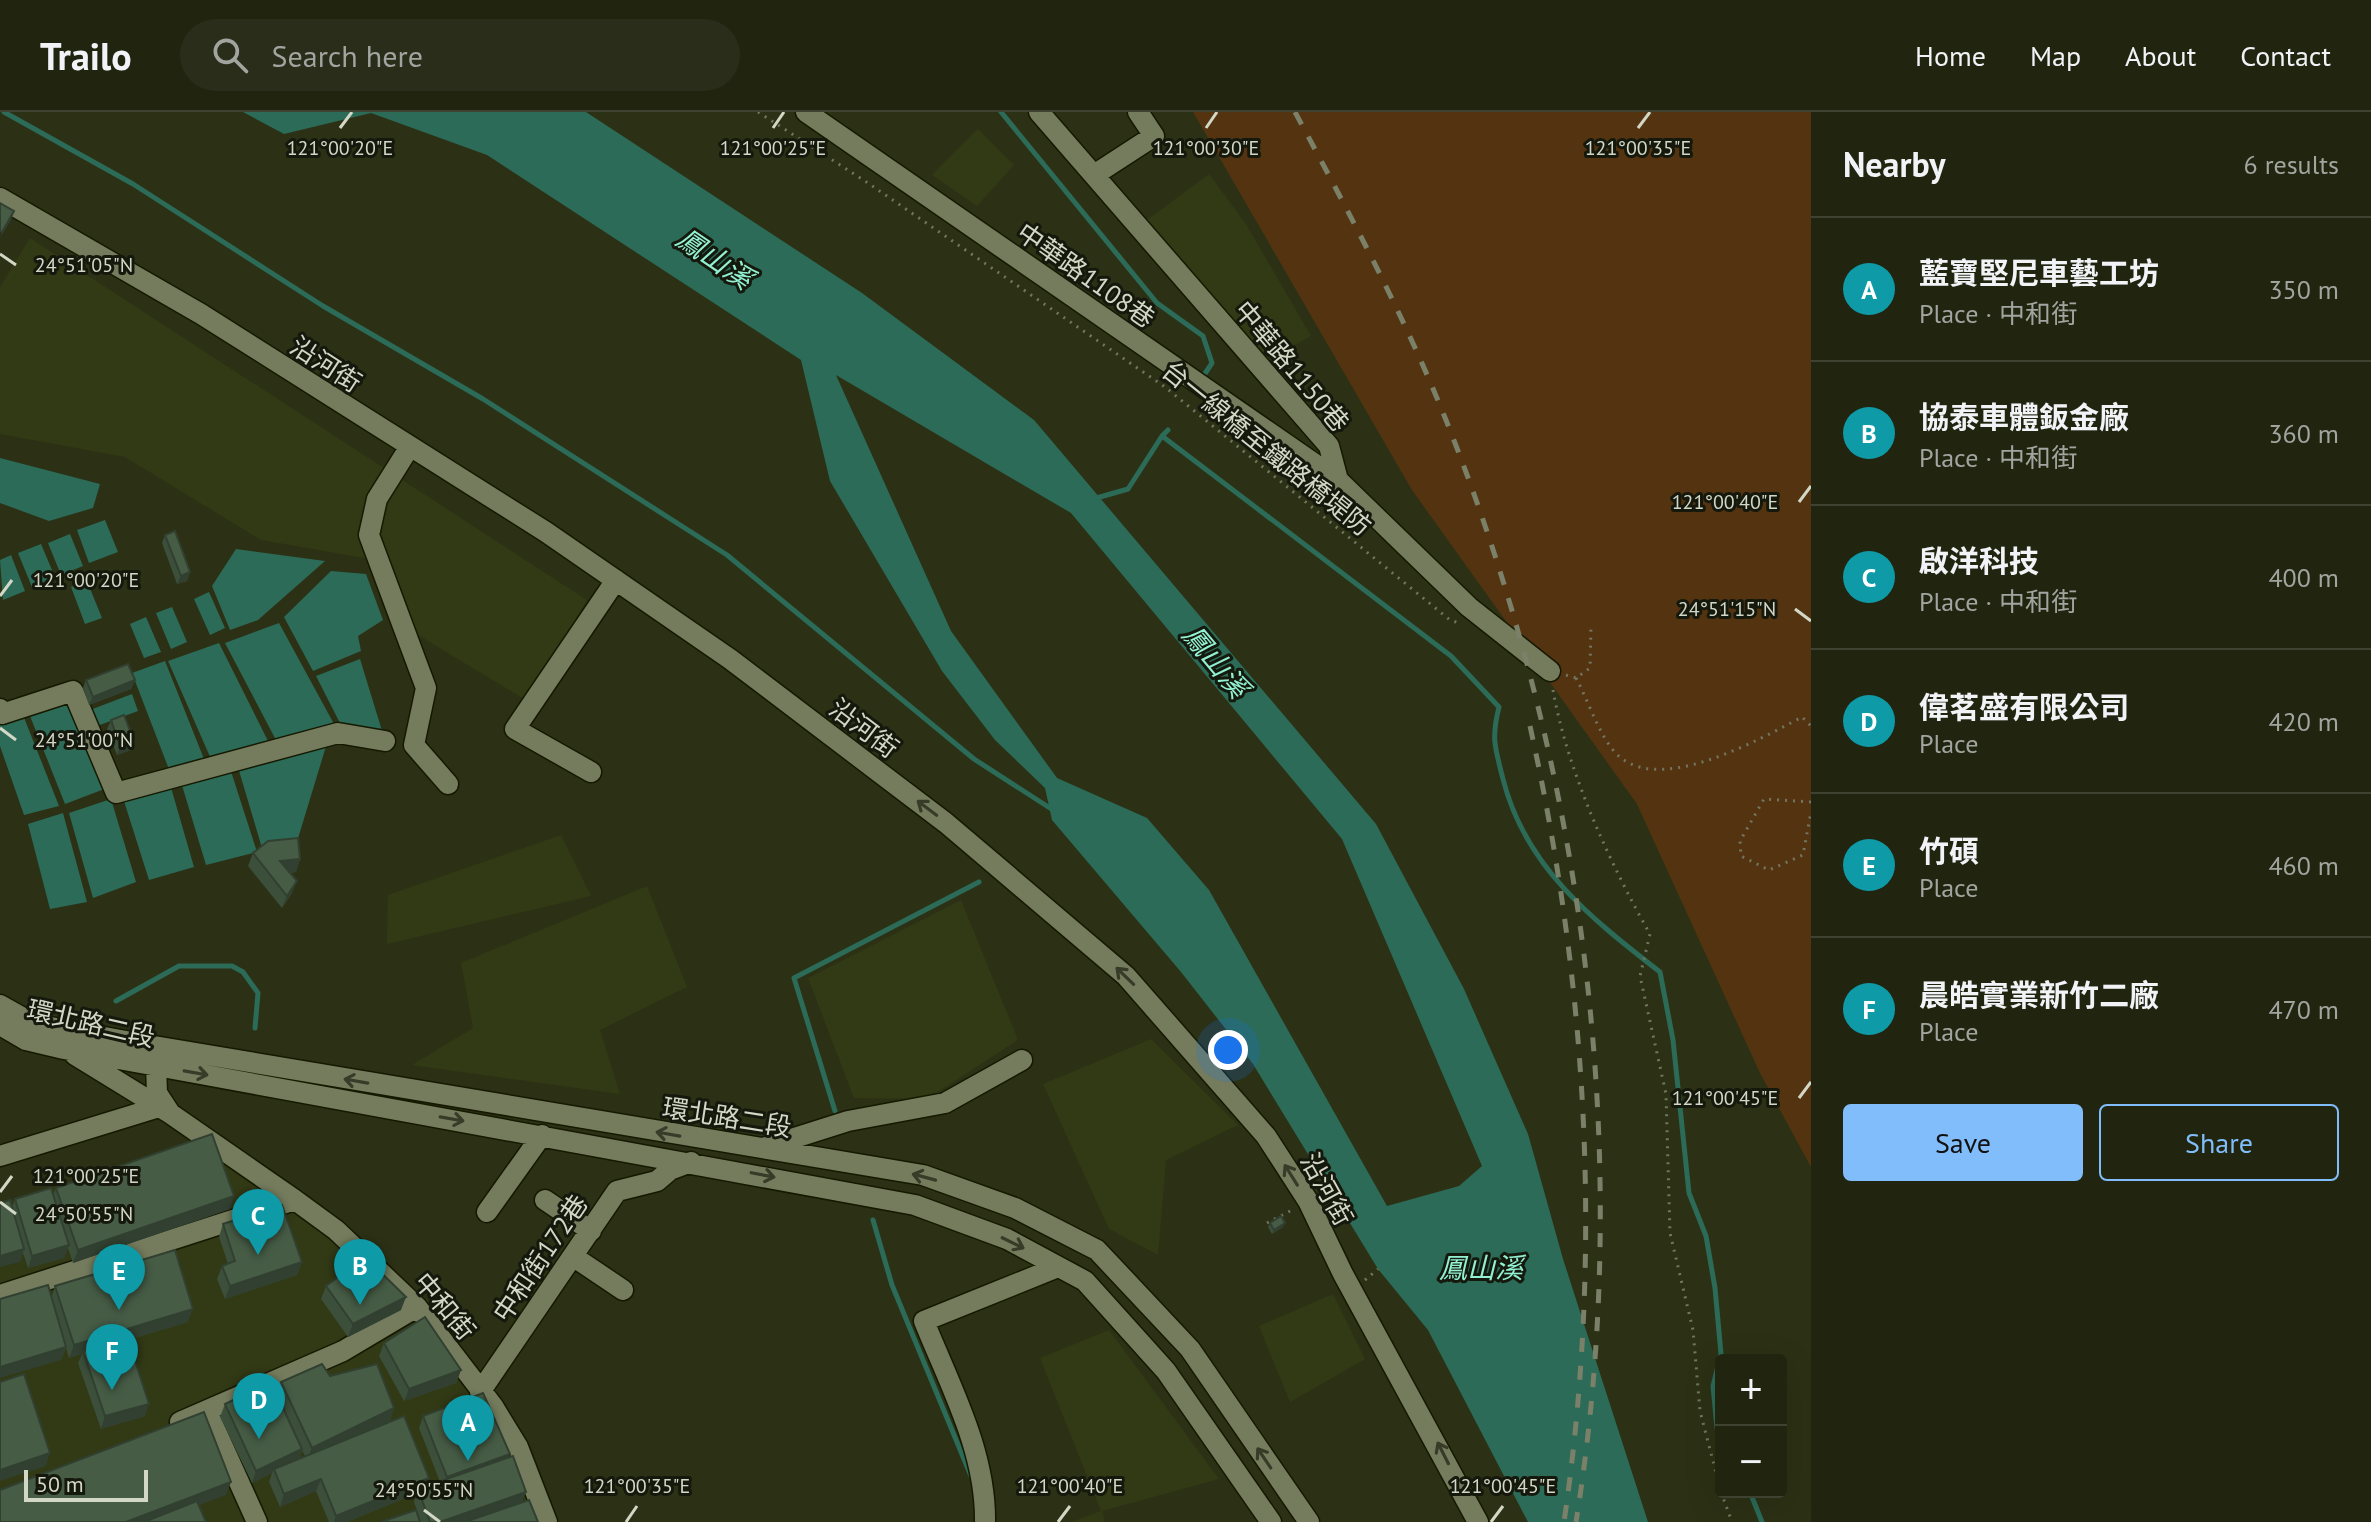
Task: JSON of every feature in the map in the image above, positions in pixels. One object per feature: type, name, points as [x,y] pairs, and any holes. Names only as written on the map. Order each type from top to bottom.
[{"type":"street","name":"中華路1108巷","points":[[806,112],[1338,480]]},
{"type":"street","name":"中華路1150巷","points":[[1039,112],[1329,446],[1338,480],[1469,607],[1550,671]]},
{"type":"street","points":[[1094,175],[1154,136],[1138,112]]},
{"type":"street","name":"沿河街","points":[[0,198],[201,314],[616,580],[730,659],[946,823],[1126,976],[1266,1136],[1308,1201],[1343,1274],[1478,1522]]},
{"type":"street","points":[[409,448],[377,499],[369,535],[426,688],[414,745],[448,784]]},
{"type":"street","points":[[591,772],[515,729],[616,580]]},
{"type":"street","points":[[0,709],[2,714],[73,691],[116,793],[338,733],[385,741]]},
{"type":"street","name":"環北路二段","points":[[0,1005],[34,1024],[142,1044],[923,1175],[1015,1208],[1097,1250],[1190,1349],[1309,1522]]},
{"type":"street","name":"環北路二段","points":[[0,1025],[26,1040],[64,1049],[693,1161],[915,1205],[1007,1239],[1085,1281],[1166,1371],[1271,1522]]},
{"type":"street","points":[[0,1156],[165,1110],[157,1093],[156,1066],[142,1044],[127,1060],[124,1085]]},
{"type":"street","name":"中和街","points":[[64,1049],[165,1110],[295,1200],[336,1230],[417,1307],[518,1447],[547,1522]]},
{"type":"street","name":"中和街172巷","points":[[480,1392],[617,1191],[657,1181],[670,1170],[693,1161],[759,1149],[848,1121],[945,1103],[1022,1060]]},
{"type":"street","points":[[487,1212],[542,1135]]},
{"type":"street","points":[[0,1295],[295,1200]]},
{"type":"street","points":[[545,1200],[591,1231]]},
{"type":"street","points":[[574,1257],[623,1290]]},
{"type":"street","points":[[985,1522],[986,1491],[978,1454],[924,1321],[1058,1267]]},
{"type":"street","points":[[167,1427],[343,1351],[417,1307]]},
{"type":"street","points":[[207,1411],[257,1522]]},
{"type":"path","name":"台一線橋至鐵路橋堤防","points":[[758,112],[868,183],[1165,387],[1450,620],[1463,625]]},
{"type":"path","points":[[1576,678],[1590,668],[1591,627]]},
{"type":"path","points":[[1715,1469],[1700,1411],[1693,1367],[1693,1330],[1670,1233],[1666,1094],[1640,976],[1650,934],[1606,848],[1558,719],[1550,671],[1576,678],[1614,752],[1644,770],[1676,770],[1757,740],[1802,717],[1811,726]]},
{"type":"path","points":[[1811,802],[1764,799],[1740,841],[1741,856],[1769,870],[1803,855],[1811,812]]},
{"type":"path","points":[[1267,1223],[1308,1201]]},
{"type":"path","points":[[1723,1498],[1732,1522]]},
{"type":"shaded area","points":[[1193,112],[1811,112],[1811,1167],[1760,1073],[1637,804],[1412,490]]},
{"type":"shaded area","points":[[978,129],[1014,165],[977,206],[932,175]]},
{"type":"shaded area","points":[[1209,174],[1246,224],[1311,336],[1268,360],[1223,316],[1147,220]]},
{"type":"shaded area","points":[[30,238],[587,600],[529,702],[403,626],[370,559],[261,540],[125,457],[0,434],[0,287]]},
{"type":"shaded area","points":[[561,835],[591,896],[387,944],[388,895]]},
{"type":"shaded area","points":[[647,886],[687,987],[600,1030],[620,1094],[412,1065],[473,1028],[461,963]]},
{"type":"shaded area","points":[[961,900],[1018,1040],[927,1099],[854,1098],[808,978]]},
{"type":"shaded area","points":[[1151,1039],[1238,1125],[1166,1160],[1158,1255],[1109,1229],[1043,1084]]},
{"type":"shaded area","points":[[199,1141],[337,1239],[420,1321],[491,1415],[536,1522],[0,1522],[0,1204]]},
{"type":"shaded area","points":[[1333,1294],[1365,1359],[1290,1402],[1259,1326]]},
{"type":"shaded area","points":[[1109,1330],[1219,1479],[1102,1511],[1105,1522],[1071,1522],[1101,1511],[1040,1358]]},
{"type":"water","name":"鳳山溪","points":[[243,112],[586,112],[862,293],[1034,420],[1376,824],[1464,989],[1528,1134],[1563,1259],[1648,1522],[1528,1522],[1428,1330],[1378,1269],[1253,1064],[1181,972],[1052,820],[1045,788],[995,740],[942,671],[830,481],[801,360],[487,155],[371,113],[284,134]],"holes":[[[836,375],[1071,513],[1342,839],[1482,1166],[1459,1186],[1387,1206],[1209,890],[1147,818],[1057,778],[951,631]]]},
{"type":"water","points":[[0,458],[100,484],[93,508],[49,521],[0,503]]},
{"type":"water","points":[[105,520],[118,552],[89,563],[77,530]]},
{"type":"water","points":[[70,534],[83,566],[61,575],[48,543]]},
{"type":"water","points":[[41,544],[55,577],[32,587],[18,553]]},
{"type":"water","points":[[236,549],[325,561],[258,620],[230,630],[212,586]]},
{"type":"water","points":[[11,555],[25,591],[3,600],[0,560]]},
{"type":"water","points":[[331,571],[366,574],[383,620],[358,636],[361,651],[313,671],[284,617]]},
{"type":"water","points":[[87,581],[102,618],[85,624],[71,587]]},
{"type":"water","points":[[209,592],[225,628],[210,635],[194,599]]},
{"type":"water","points":[[172,607],[187,642],[171,649],[156,613]]},
{"type":"water","points":[[146,617],[161,652],[144,658],[130,624]]},
{"type":"water","points":[[279,623],[334,724],[277,742],[225,643]]},
{"type":"water","points":[[219,643],[269,743],[211,759],[168,661]]},
{"type":"water","points":[[360,659],[383,734],[343,729],[316,676]]},
{"type":"water","points":[[165,661],[204,759],[170,772],[132,673]]},
{"type":"water","points":[[132,694],[138,711],[97,726],[90,710]]},
{"type":"water","points":[[71,700],[107,788],[65,804],[30,716]]},
{"type":"water","points":[[23,715],[59,806],[24,815],[0,746],[0,723]]},
{"type":"water","points":[[327,743],[296,845],[262,848],[237,764]]},
{"type":"water","points":[[229,765],[257,852],[206,865],[181,782]]},
{"type":"water","points":[[170,784],[194,867],[149,880],[123,798]]},
{"type":"water","points":[[111,799],[136,882],[93,898],[69,813]]},
{"type":"water","points":[[63,813],[87,902],[50,909],[28,824]]},
{"type":"building","points":[[0,203],[14,211],[2,232],[0,231]]},
{"type":"building","points":[[175,531],[190,572],[181,576],[165,535]]},
{"type":"building","points":[[128,664],[135,680],[93,697],[86,680]]},
{"type":"building","points":[[124,715],[134,741],[120,746],[111,720]]},
{"type":"building","points":[[298,838],[300,859],[280,861],[297,881],[287,896],[253,853],[268,841]]},
{"type":"building","points":[[212,1134],[234,1196],[78,1250],[56,1188]]},
{"type":"building","points":[[51,1188],[69,1245],[32,1256],[15,1199]]},
{"type":"building","points":[[10,1200],[24,1249],[0,1256],[0,1203]]},
{"type":"building","points":[[282,1205],[302,1262],[230,1286],[222,1266],[235,1261],[223,1224]]},
{"type":"building","points":[[1281,1216],[1285,1223],[1274,1230],[1270,1223]]},
{"type":"building","points":[[175,1250],[193,1309],[74,1345],[55,1286]]},
{"type":"building","points":[[365,1257],[406,1297],[353,1324],[326,1286]]},
{"type":"building","points":[[48,1285],[66,1347],[0,1367],[0,1299]]},
{"type":"building","points":[[425,1317],[461,1370],[409,1389],[384,1343]]},
{"type":"building","points":[[127,1336],[149,1404],[105,1416],[83,1351]]},
{"type":"building","points":[[322,1364],[330,1376],[377,1364],[394,1408],[312,1448],[281,1382]]},
{"type":"building","points":[[24,1374],[50,1453],[0,1470],[0,1382]]},
{"type":"building","points":[[271,1382],[302,1449],[256,1471],[225,1404]]},
{"type":"building","points":[[483,1393],[510,1454],[447,1477],[423,1416]]},
{"type":"building","points":[[204,1412],[231,1482],[126,1522],[0,1522],[0,1490]]},
{"type":"building","points":[[404,1416],[429,1478],[336,1516],[321,1479],[284,1494],[274,1469]]},
{"type":"building","points":[[513,1456],[526,1492],[440,1522],[430,1522],[418,1489]]},
{"type":"building","points":[[529,1500],[538,1522],[465,1522]]},
{"type":"building","points":[[197,1501],[206,1522],[144,1522]]},
{"type":"building","points":[[416,1510],[420,1522],[381,1522]]},
{"type":"waterway","points":[[4,112],[133,184],[323,306],[483,399],[727,555],[974,759],[1053,810]]},
{"type":"waterway","points":[[1001,112],[1157,303],[1203,336],[1212,363],[1204,375]]},
{"type":"waterway","points":[[1168,430],[1162,436],[1451,656],[1499,707],[1495,727],[1496,751],[1513,810],[1527,839],[1564,889],[1610,932],[1660,972],[1673,1040],[1689,1193],[1706,1236],[1715,1288],[1721,1354],[1713,1386],[1717,1426]]},
{"type":"waterway","points":[[1093,499],[1128,489],[1162,436]]},
{"type":"waterway","points":[[835,1111],[794,978],[979,882]]},
{"type":"waterway","points":[[116,1001],[179,966],[232,966],[243,972],[258,993],[255,1028]]},
{"type":"waterway","points":[[873,1220],[892,1285],[971,1476]]},
{"type":"waterway","points":[[1752,1498],[1762,1522]]},
{"type":"railway","points":[[1295,112],[1400,316],[1455,443],[1500,572],[1537,704],[1566,838],[1586,975],[1598,1112],[1600,1249],[1593,1386],[1576,1522]]},
{"type":"railway","points":[[1530,726],[1550,824],[1565,923],[1577,1023],[1583,1122],[1586,1222],[1583,1322],[1576,1422],[1564,1522]]},
{"type":"place","name":"啟洋科技","points":[[258,1255]]},
{"type":"place","name":"協泰車體鈑金廠","points":[[360,1305]]},
{"type":"place","name":"竹碩","points":[[119,1310]]},
{"type":"place","name":"晨皓實業新竹二廠","points":[[112,1390]]},
{"type":"place","name":"偉茗盛有限公司","points":[[259,1439]]},
{"type":"place","name":"藍寶堅尼車藝工坊","points":[[468,1461]]}]
